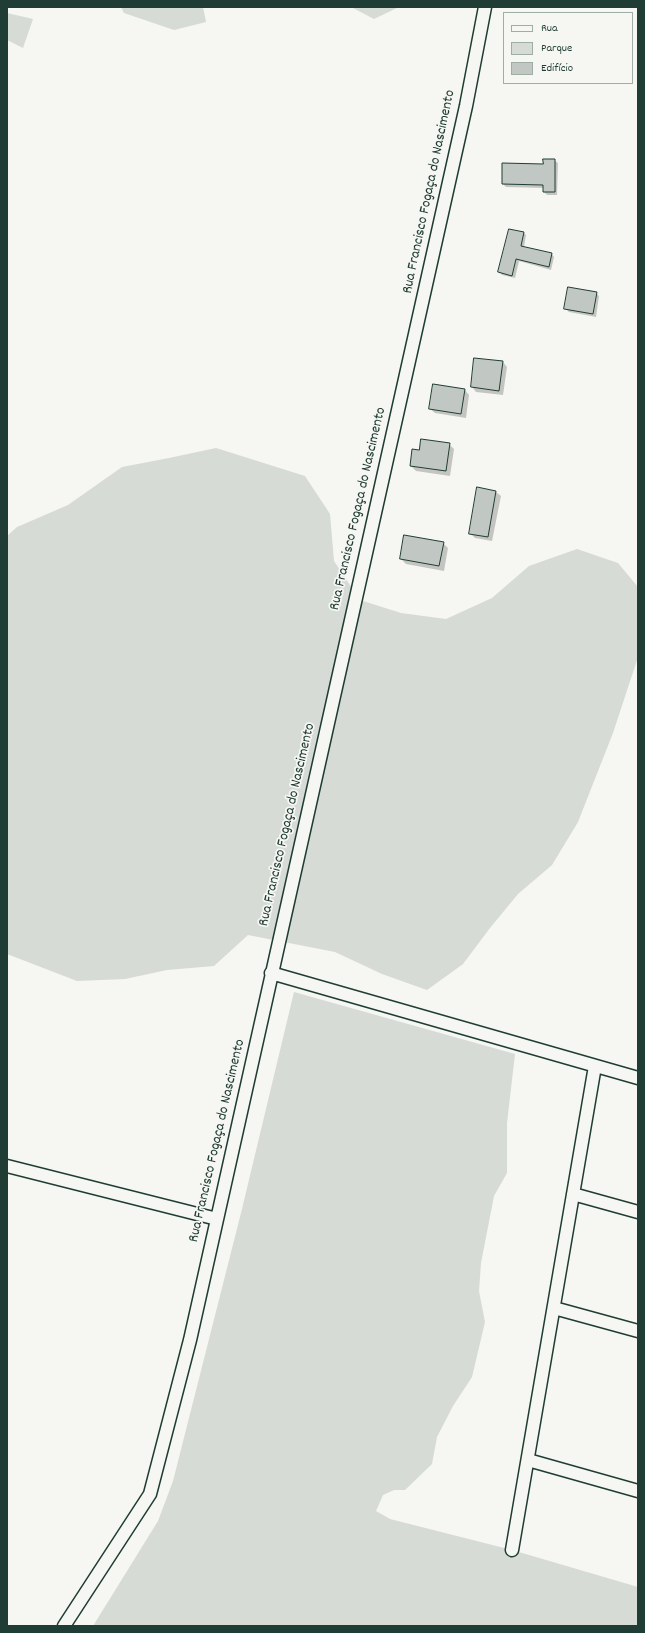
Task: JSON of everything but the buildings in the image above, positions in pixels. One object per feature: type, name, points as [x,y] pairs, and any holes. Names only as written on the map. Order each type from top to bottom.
[{"type":"street","name":"Rua Francisco Fogaça do Nascimento","points":[[64,1626],[150,1494],[190,1340],[464,114],[485,7]]},
{"type":"street","points":[[271,973],[638,1078]]},
{"type":"street","points":[[512,1550],[595,1066]]},
{"type":"street","points":[[7,1166],[217,1219]]},
{"type":"street","points":[[573,1194],[638,1212]]},
{"type":"street","points":[[554,1308],[638,1331]]},
{"type":"street","points":[[528,1460],[638,1491]]},
{"type":"green space","points":[[121,7],[203,7],[206,22],[174,30],[124,13]]},
{"type":"green space","points":[[351,7],[399,7],[374,19]]},
{"type":"green space","points":[[7,13],[33,19],[23,48],[7,40]]},
{"type":"green space","points":[[216,448],[305,476],[330,514],[334,561],[360,600],[401,613],[446,619],[492,598],[529,566],[577,549],[618,563],[638,587],[638,657],[613,733],[578,822],[552,865],[518,894],[463,964],[427,990],[382,974],[335,952],[248,935],[214,966],[167,970],[125,979],[77,981],[7,954],[7,536],[17,527],[68,505],[122,467]]},
{"type":"green space","points":[[294,992],[515,1054],[507,1123],[507,1173],[494,1196],[481,1263],[479,1291],[485,1322],[472,1377],[453,1406],[437,1437],[432,1464],[405,1490],[394,1490],[383,1495],[376,1511],[390,1519],[512,1550],[638,1587],[638,1626],[93,1626],[158,1521],[173,1481],[242,1209]]}]
